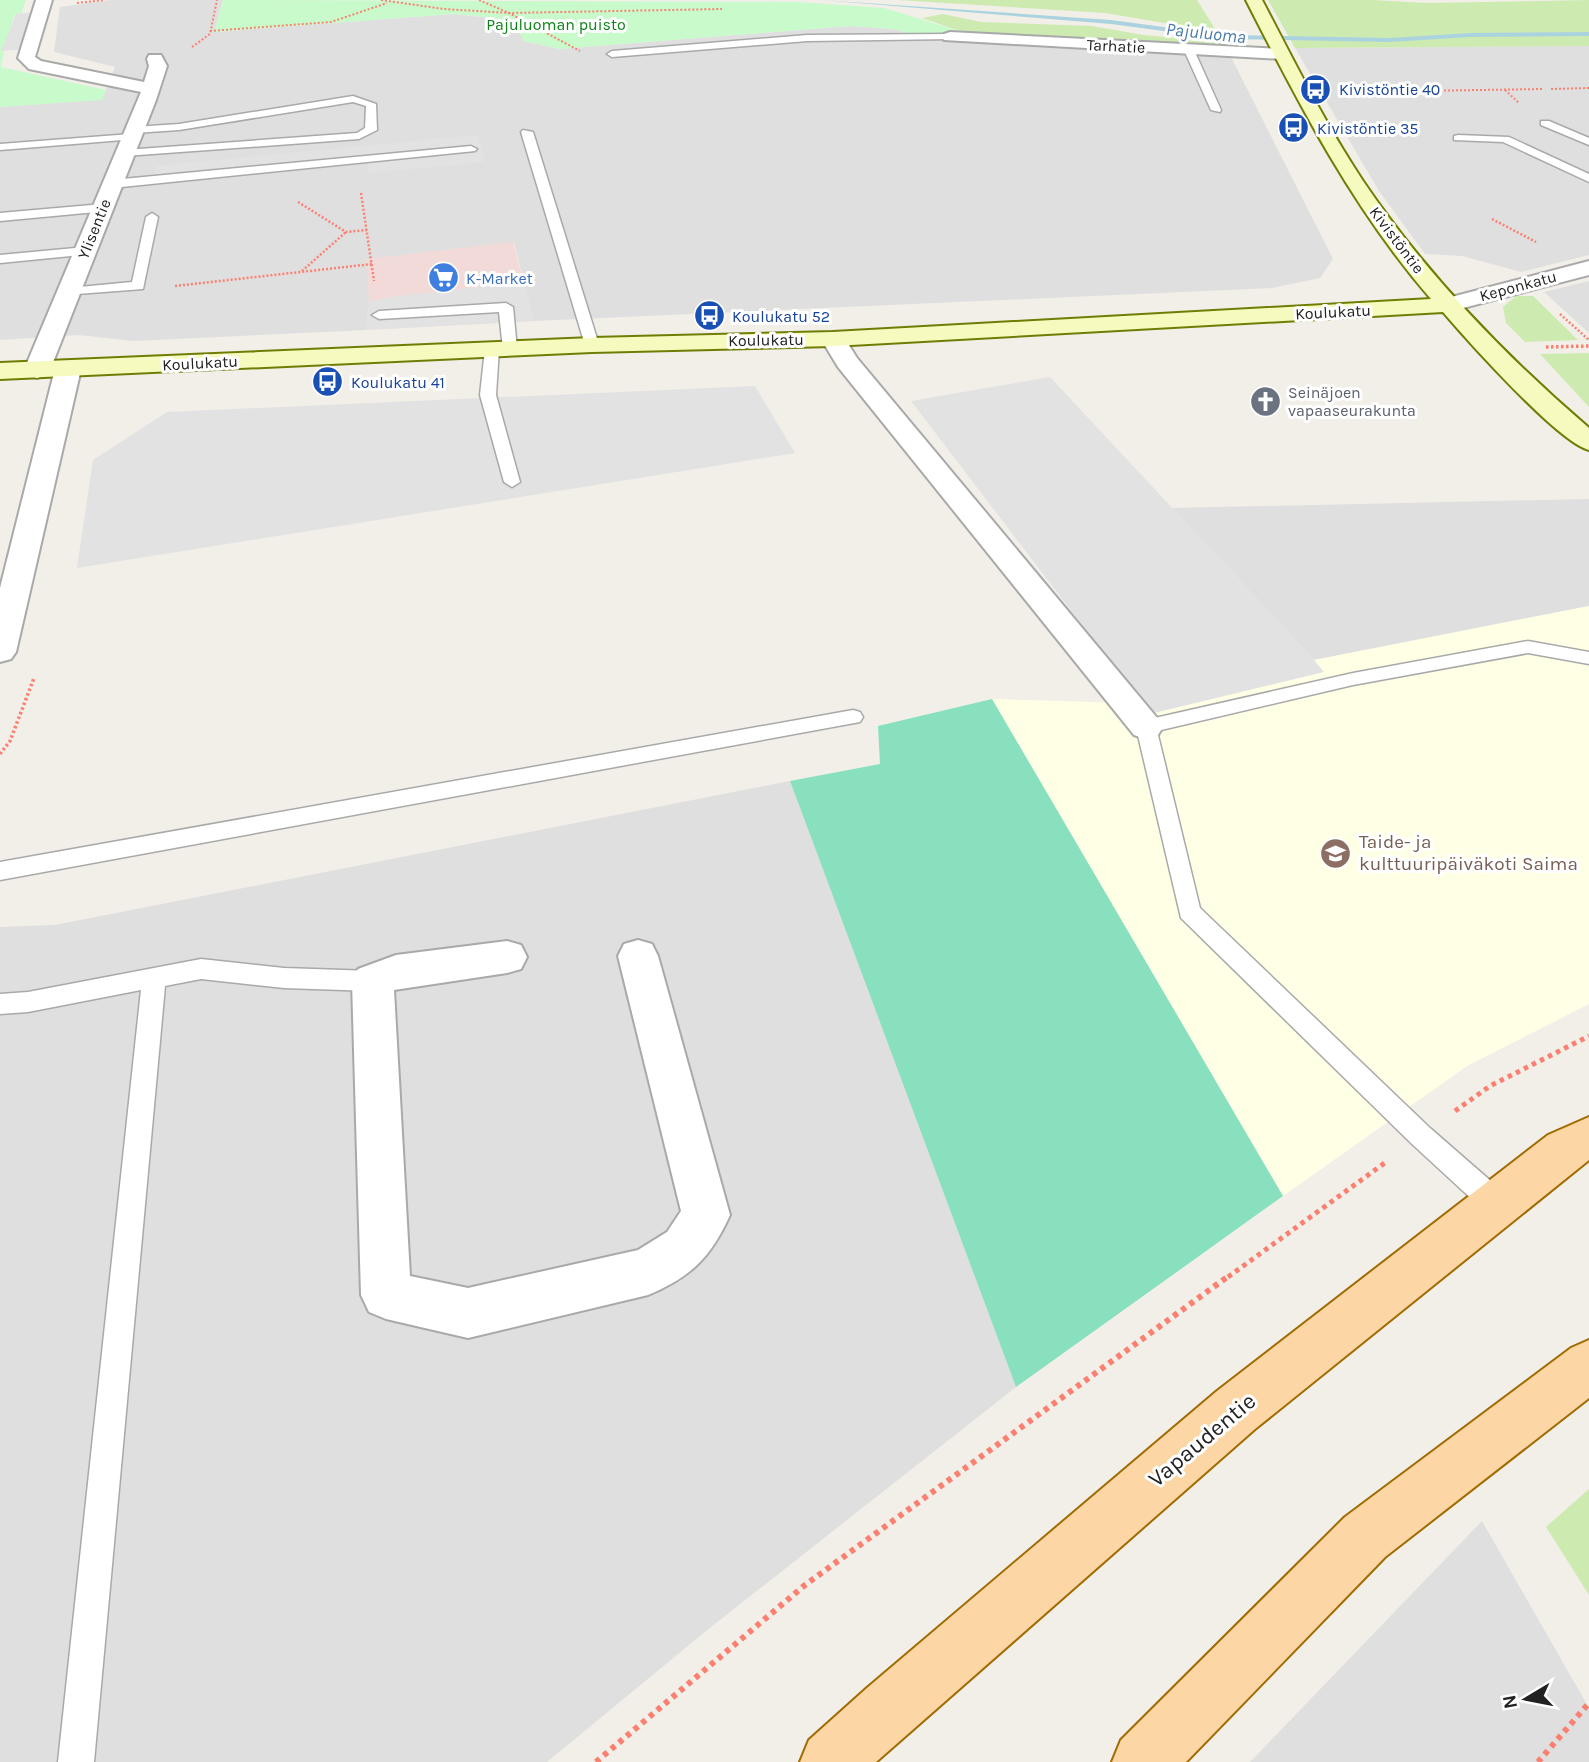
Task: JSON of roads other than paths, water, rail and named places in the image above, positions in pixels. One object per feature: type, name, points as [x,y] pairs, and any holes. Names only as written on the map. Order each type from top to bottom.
[{"type":"main road","name":"Vapaudentie","points":[[831,1762],[888,1709],[1236,1410],[1498,1205],[1564,1150],[1589,1136]]},
{"type":"main road","points":[[1143,1762],[1365,1537],[1589,1366]]},
{"type":"street","points":[[44,0],[26,58],[35,65],[150,89]]},
{"type":"street","name":"Kivistöntie","points":[[1258,7],[1354,181],[1413,263],[1448,305],[1589,442]]},
{"type":"street","name":"Tarhatie","points":[[950,37],[1189,50],[1280,51]]},
{"type":"street","name":"Ylisentie","points":[[37,370],[150,89],[158,66],[155,59]]},
{"type":"street","name":"Keponkatu","points":[[1448,305],[1589,268]]},
{"type":"street","name":"Koulukatu","points":[[0,371],[592,345],[833,339],[1448,305]]},
{"type":"street","points":[[833,339],[847,362],[1146,727]]},
{"type":"street","points":[[0,652],[68,369]]},
{"type":"street","points":[[508,957],[396,972],[373,981],[386,1295],[468,1313],[648,1271],[684,1248],[706,1215],[638,956]]},
{"type":"lane","points":[[612,54],[807,38],[950,37]]},
{"type":"lane","points":[[1189,50],[1216,110]]},
{"type":"lane","points":[[0,147],[130,140],[179,127],[353,99],[371,104],[371,130],[359,136],[172,150],[130,140]]},
{"type":"lane","points":[[1545,123],[1589,142]]},
{"type":"lane","points":[[172,150],[179,127]]},
{"type":"lane","points":[[527,132],[592,345]]},
{"type":"lane","points":[[1458,138],[1505,139],[1589,177]]},
{"type":"lane","points":[[112,184],[471,149]]},
{"type":"lane","points":[[0,217],[103,208]]},
{"type":"lane","points":[[69,292],[138,286],[152,217]]},
{"type":"lane","points":[[0,259],[86,251]]},
{"type":"lane","points":[[379,315],[506,307],[501,349],[488,395],[512,482]]},
{"type":"lane","points":[[1498,1205],[1421,1136],[1189,912],[1146,727],[1353,679],[1528,647],[1589,658]]},
{"type":"lane","points":[[0,871],[853,717]]},
{"type":"lane","points":[[0,1004],[201,969],[284,978],[373,981]]},
{"type":"lane","points":[[76,1762],[154,978]]},
{"type":"waterway","name":"Pajuluoma","points":[[824,0],[1111,22],[1224,37],[1390,40],[1470,35],[1589,34]]},
{"type":"place","name":"Kivistöntie 40","points":[[1316,89]]},
{"type":"place","name":"Kivistöntie 35","points":[[1294,128]]},
{"type":"place","name":"K-Market","points":[[443,278]]},
{"type":"place","name":"Koulukatu 52","points":[[709,316]]},
{"type":"place","name":"Koulukatu 41","points":[[328,382]]},
{"type":"place","name":"Seinäjoen vapaaseurakunta","points":[[1265,401]]},
{"type":"place","name":"Taide- ja kulttuuripäiväkoti Saima","points":[[1336,853]]},
{"type":"park label","name":"Pajuluoman puisto","points":[[556,24]]}]
